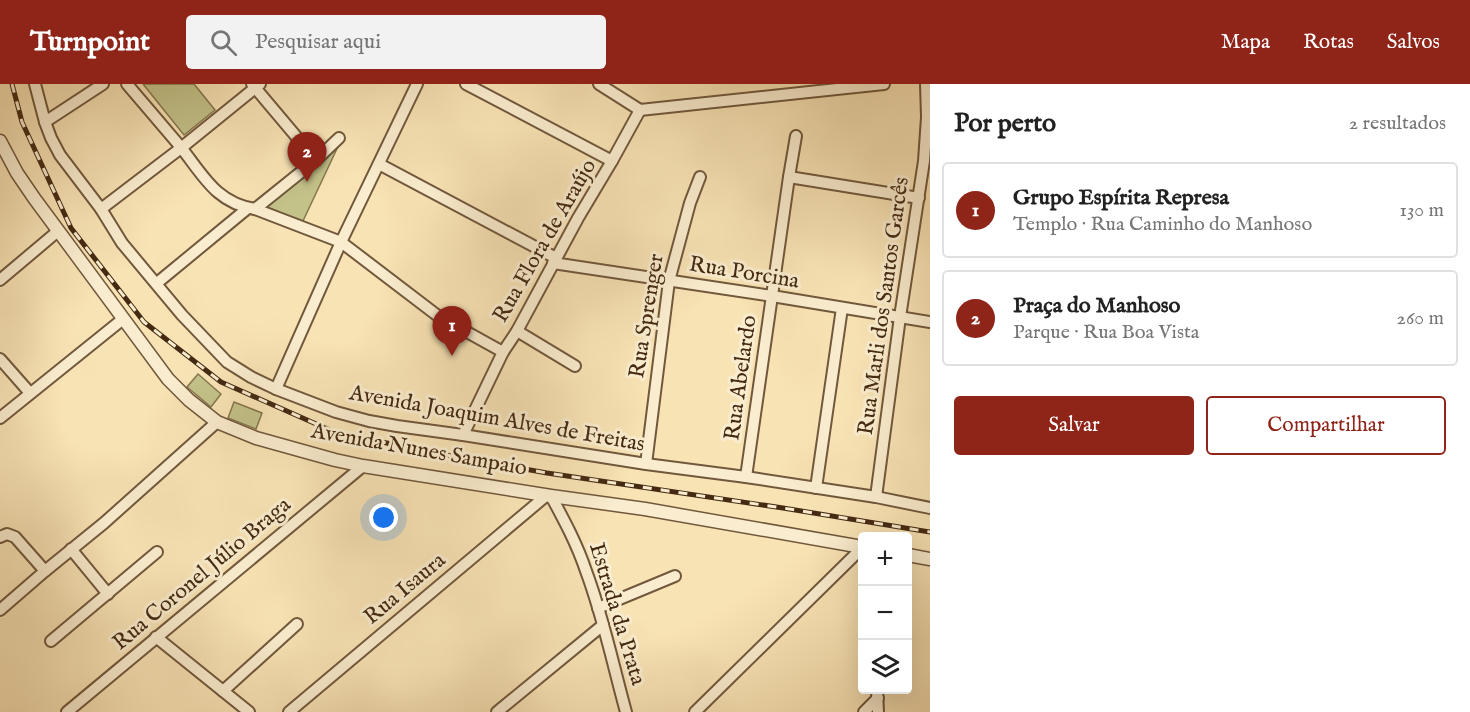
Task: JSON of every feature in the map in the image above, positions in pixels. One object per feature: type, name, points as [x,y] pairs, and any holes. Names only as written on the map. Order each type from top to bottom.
[{"type":"street","name":"Avenida Joaquim Alves de Freitas","points":[[35,84],[45,122],[60,155],[101,208],[122,243],[189,322],[227,362],[276,389],[336,412],[369,421],[876,497],[930,508]]},
{"type":"street","points":[[45,122],[103,84]]},
{"type":"street","points":[[127,84],[204,178],[227,200],[341,242],[432,312],[503,352]]},
{"type":"street","points":[[276,389],[341,242],[417,84]]},
{"type":"street","points":[[466,84],[612,161]]},
{"type":"street","points":[[599,84],[640,110],[884,84]]},
{"type":"street","name":"Rua Marli dos Santos Garcês","points":[[876,497],[926,143],[926,84]]},
{"type":"street","points":[[101,208],[181,148],[256,85],[316,160]]},
{"type":"street","name":"Rua Flora de Araújo","points":[[463,435],[503,352],[640,110]]},
{"type":"street","name":"Rua Abelardo","points":[[746,477],[796,136]]},
{"type":"street","points":[[157,283],[316,160],[339,138]]},
{"type":"street","name":"Avenida Nunes Sampaio","points":[[0,141],[28,189],[168,379],[189,400],[217,422],[256,438],[363,466],[645,509],[858,546]]},
{"type":"street","name":"Rua Porcina","points":[[379,164],[554,261],[930,322]]},
{"type":"street","name":"Rua Sprenger","points":[[646,464],[669,281],[690,203],[700,177]]},
{"type":"street","points":[[789,177],[919,198]]},
{"type":"street","points":[[0,280],[58,231]]},
{"type":"street","points":[[816,488],[842,308]]},
{"type":"street","points":[[0,418],[123,319]]},
{"type":"street","points":[[517,330],[574,366]]},
{"type":"street","points":[[0,360],[30,393]]},
{"type":"street","points":[[0,610],[104,523],[217,422]]},
{"type":"street","name":"Rua Coronel Júlio Braga","points":[[67,712],[363,466]]},
{"type":"street","name":"Estrada da Prata","points":[[549,495],[574,541],[586,570],[626,712]]},
{"type":"street","name":"Rua Isaura","points":[[289,712],[549,495]]},
{"type":"street","points":[[0,537],[7,534],[15,537],[45,571]]},
{"type":"street","points":[[71,549],[108,594]]},
{"type":"street","points":[[695,712],[858,551]]},
{"type":"street","points":[[51,641],[157,552]]},
{"type":"street","points":[[912,556],[930,559]]},
{"type":"street","points":[[598,608],[675,576]]},
{"type":"street","points":[[223,691],[297,624]]},
{"type":"street","points":[[496,712],[603,626]]},
{"type":"street","points":[[156,637],[249,712]]},
{"type":"street","points":[[864,712],[878,694]]},
{"type":"street","points":[[878,694],[878,712]]},
{"type":"shaded area","points":[[143,84],[194,84],[215,110],[184,135]]},
{"type":"shaded area","points":[[342,138],[302,223],[265,206]]},
{"type":"shaded area","points":[[198,374],[221,394],[211,407],[187,387]]},
{"type":"shaded area","points":[[234,402],[262,413],[256,429],[228,418]]},
{"type":"railway","points":[[12,84],[22,122],[71,228],[144,322],[221,382],[332,431],[423,451],[547,473],[930,532]]},
{"type":"place","name":"Praça do Manhoso","points":[[307,182]]},
{"type":"place","name":"Grupo Espírita Represa","points":[[452,356]]}]
